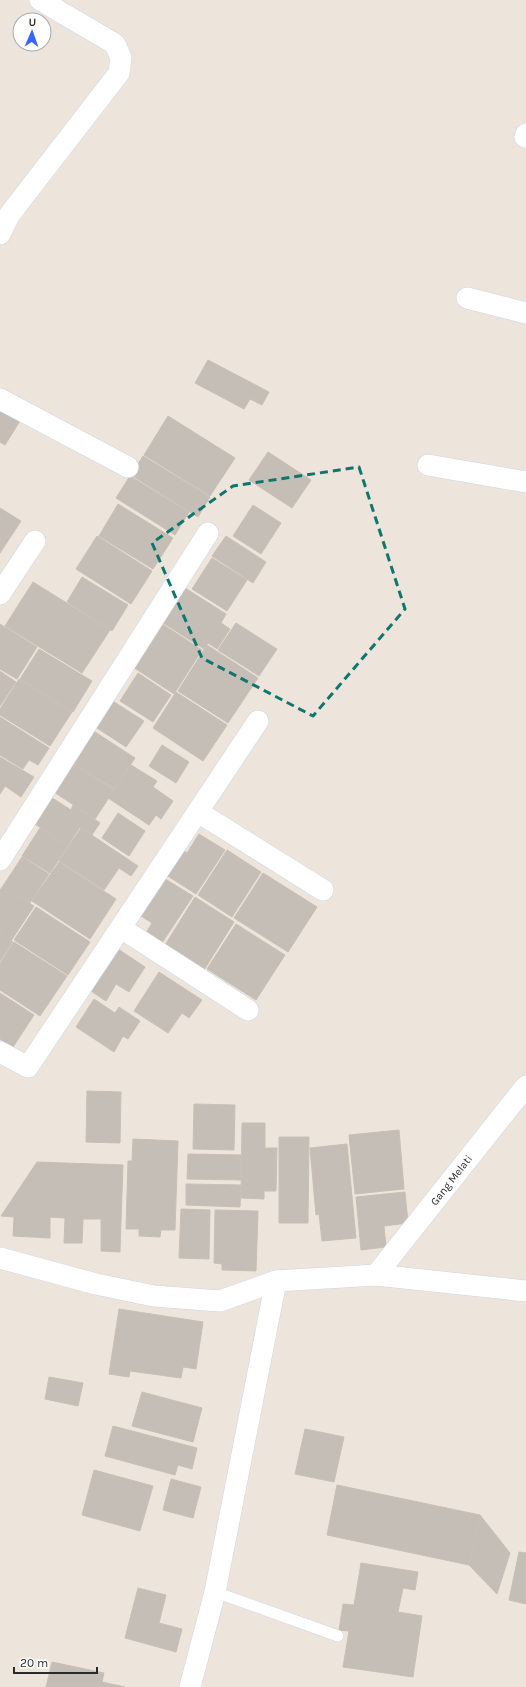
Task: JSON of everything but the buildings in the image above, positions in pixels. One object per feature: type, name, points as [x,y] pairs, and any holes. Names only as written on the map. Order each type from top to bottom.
[{"type":"street","points":[[0,234],[5,211],[118,73],[121,58],[115,44],[40,0]]},
{"type":"street","points":[[467,298],[526,313]]},
{"type":"street","points":[[0,399],[128,466]]},
{"type":"street","points":[[428,464],[526,482]]},
{"type":"street","points":[[0,860],[208,533]]},
{"type":"street","points":[[0,594],[34,541]]},
{"type":"street","points":[[0,1052],[28,1067],[258,721]]},
{"type":"street","points":[[198,812],[323,890]]},
{"type":"street","points":[[121,928],[248,1010]]},
{"type":"street","name":"Gang Melati","points":[[376,1275],[526,1086]]},
{"type":"street","points":[[0,1258],[96,1284],[154,1296],[220,1301],[276,1281],[376,1275],[526,1291]]},
{"type":"street","points":[[190,1687],[215,1592],[276,1281]]},
{"type":"lane","points":[[215,1592],[338,1636]]},
{"type":"highlighted area","points":[[359,467],[405,609],[313,716],[202,658],[152,543],[233,486]]}]
